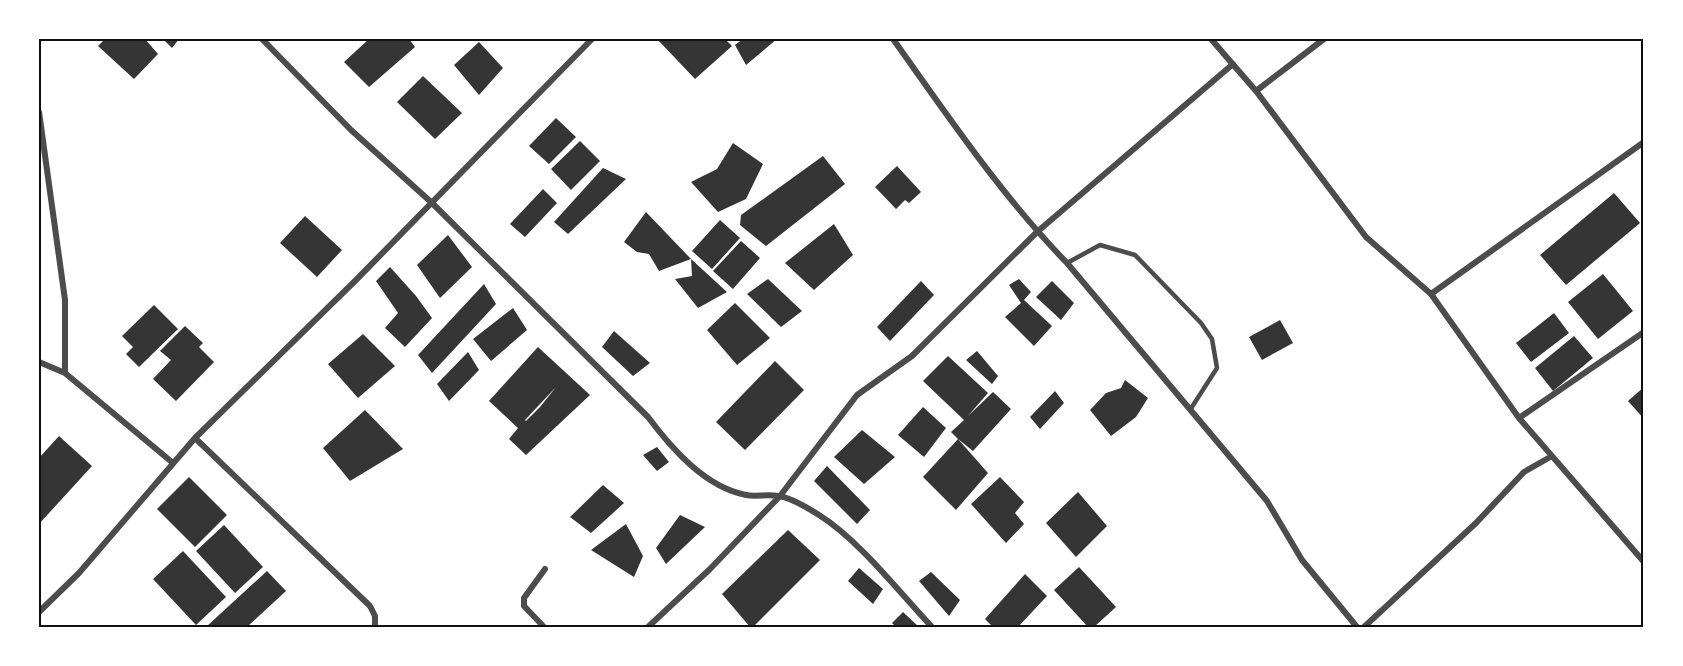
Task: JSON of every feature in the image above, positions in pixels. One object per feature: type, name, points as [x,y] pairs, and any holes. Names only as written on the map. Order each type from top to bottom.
[{"type":"street","points":[[262,39],[351,130],[431,202],[648,417],[665,440],[697,469],[716,485],[746,495],[780,496],[819,515],[864,554],[932,627]]},
{"type":"street","points":[[39,612],[79,573],[195,438],[356,280],[592,39]]},
{"type":"street","points":[[893,39],[986,168],[1037,232],[1067,263],[1267,501],[1302,560],[1357,627]]},
{"type":"street","points":[[1211,39],[1256,91],[1366,237],[1431,294],[1519,418],[1644,562]]},
{"type":"street","points":[[1256,91],[1324,39]]},
{"type":"street","points":[[648,627],[710,570],[780,496],[857,395],[912,356],[1037,232],[1233,64]]},
{"type":"street","points":[[39,112],[65,300],[65,373]]},
{"type":"street","points":[[1431,294],[1644,142]]},
{"type":"street","points":[[1519,418],[1644,332]]},
{"type":"street","points":[[39,363],[65,373],[173,463]]},
{"type":"street","points":[[195,438],[370,606],[375,616],[375,627]]},
{"type":"street","points":[[1364,627],[1476,523],[1524,472],[1552,456]]},
{"type":"street","points":[[544,627],[524,606],[524,598],[545,569]]},
{"type":"lane","points":[[1067,263],[1100,245],[1135,255],[1201,323],[1212,339],[1217,368],[1190,410]]},
{"type":"building","points":[[105,39],[145,39],[158,54],[134,79],[98,46]]},
{"type":"building","points":[[163,39],[179,39],[172,48]]},
{"type":"building","points":[[369,39],[409,39],[415,47],[369,87],[344,62]]},
{"type":"building","points":[[657,39],[725,39],[732,46],[695,79]]},
{"type":"building","points":[[743,39],[777,39],[746,65],[735,45]]},
{"type":"building","points":[[479,42],[503,68],[479,95],[454,65]]},
{"type":"building","points":[[423,76],[462,113],[435,139],[397,102]]},
{"type":"building","points":[[556,118],[576,137],[549,164],[529,146]]},
{"type":"building","points":[[580,141],[600,161],[571,190],[551,169]]},
{"type":"building","points":[[733,143],[763,164],[746,199],[718,212],[691,182],[717,169]]},
{"type":"building","points":[[823,156],[845,184],[766,246],[740,225],[741,215]]},
{"type":"building","points":[[897,166],[921,192],[909,203],[905,200],[896,209],[875,187]]},
{"type":"building","points":[[603,168],[626,179],[568,234],[554,222]]},
{"type":"building","points":[[543,189],[557,203],[525,237],[510,224]]},
{"type":"building","points":[[1614,193],[1640,223],[1566,285],[1540,255]]},
{"type":"building","points":[[646,212],[691,259],[659,271],[649,254],[637,252],[624,242]]},
{"type":"building","points":[[305,216],[342,250],[317,277],[280,243]]},
{"type":"building","points":[[720,220],[740,238],[712,269],[692,251]]},
{"type":"building","points":[[834,224],[853,255],[814,290],[785,263]]},
{"type":"building","points":[[448,235],[472,267],[440,298],[417,265]]},
{"type":"building","points":[[741,241],[760,258],[733,289],[713,271]]},
{"type":"building","points":[[691,259],[727,292],[698,308],[675,279],[692,276]]},
{"type":"building","points":[[390,267],[432,318],[405,347],[385,328],[398,313],[376,281]]},
{"type":"building","points":[[1603,274],[1633,311],[1598,339],[1568,302]]},
{"type":"building","points":[[768,279],[802,311],[781,327],[747,294]]},
{"type":"building","points":[[1019,279],[1031,292],[1024,300],[1052,326],[1034,346],[1005,317],[1021,303],[1009,285]]},
{"type":"building","points":[[921,281],[934,295],[890,341],[877,327]]},
{"type":"building","points":[[1052,281],[1074,303],[1061,320],[1036,297]]},
{"type":"building","points":[[484,284],[496,304],[432,373],[418,355]]},
{"type":"building","points":[[735,303],[770,338],[737,365],[707,330]]},
{"type":"building","points":[[154,305],[178,329],[139,367],[126,354],[133,347],[122,336]]},
{"type":"building","points":[[513,308],[527,330],[491,361],[473,339]]},
{"type":"building","points":[[1554,313],[1569,333],[1531,362],[1516,343]]},
{"type":"building","points":[[1280,320],[1293,343],[1262,360],[1249,337]]},
{"type":"building","points":[[185,326],[203,343],[199,347],[214,362],[176,401],[153,379],[171,360],[160,351]]},
{"type":"building","points":[[614,331],[650,363],[633,376],[602,347]]},
{"type":"building","points":[[363,334],[395,366],[358,398],[328,364]]},
{"type":"building","points":[[1574,336],[1593,358],[1553,391],[1535,368]]},
{"type":"building","points":[[538,347],[590,395],[526,455],[509,439],[518,428],[489,401]],"holes":[[[556,387],[540,407],[525,420]]]},
{"type":"building","points":[[977,351],[998,376],[992,384],[966,360]]},
{"type":"building","points":[[468,352],[479,370],[449,401],[437,384]]},
{"type":"building","points":[[948,356],[988,393],[968,416],[993,392],[1011,409],[973,451],[951,432],[964,420],[923,381]]},
{"type":"building","points":[[775,361],[804,390],[745,450],[716,422]]},
{"type":"building","points":[[1125,380],[1148,398],[1136,417],[1111,436],[1090,410],[1106,393],[1121,388]]},
{"type":"building","points":[[1644,387],[1644,419],[1628,401]]},
{"type":"building","points":[[1055,391],[1064,403],[1040,429],[1030,417]]},
{"type":"building","points":[[923,407],[946,428],[924,457],[898,435]]},
{"type":"building","points":[[365,410],[403,449],[350,481],[323,448]]},
{"type":"building","points":[[862,430],[895,457],[864,484],[834,457]]},
{"type":"building","points":[[59,436],[92,466],[39,524],[39,458]]},
{"type":"building","points":[[958,439],[988,473],[956,510],[923,477]]},
{"type":"building","points":[[657,447],[669,462],[657,471],[643,455]]},
{"type":"building","points":[[827,466],[870,510],[857,524],[814,481]]},
{"type":"building","points":[[189,477],[227,515],[195,547],[157,509]]},
{"type":"building","points":[[1000,477],[1024,502],[1015,513],[1024,524],[1006,543],[971,504]]},
{"type":"building","points":[[603,485],[624,503],[591,533],[570,517]]},
{"type":"building","points":[[1078,492],[1107,526],[1076,557],[1046,523]]},
{"type":"building","points":[[680,515],[705,527],[666,564],[656,548]]},
{"type":"building","points":[[626,524],[643,556],[634,577],[591,550]]},
{"type":"building","points":[[224,525],[263,567],[235,593],[196,551]]},
{"type":"building","points":[[788,530],[820,560],[753,627],[750,627],[722,594]]},
{"type":"building","points":[[183,551],[226,597],[196,625],[153,579]]},
{"type":"building","points":[[1079,567],[1116,607],[1094,627],[1088,627],[1054,590]]},
{"type":"building","points":[[859,568],[883,589],[873,604],[848,581]]},
{"type":"building","points":[[267,571],[286,591],[247,627],[206,627]]},
{"type":"building","points":[[931,572],[960,600],[949,616],[919,581]]},
{"type":"building","points":[[1025,574],[1047,596],[1018,627],[993,627],[985,619]]},
{"type":"building","points":[[903,612],[919,627],[896,627],[892,623]]}]
